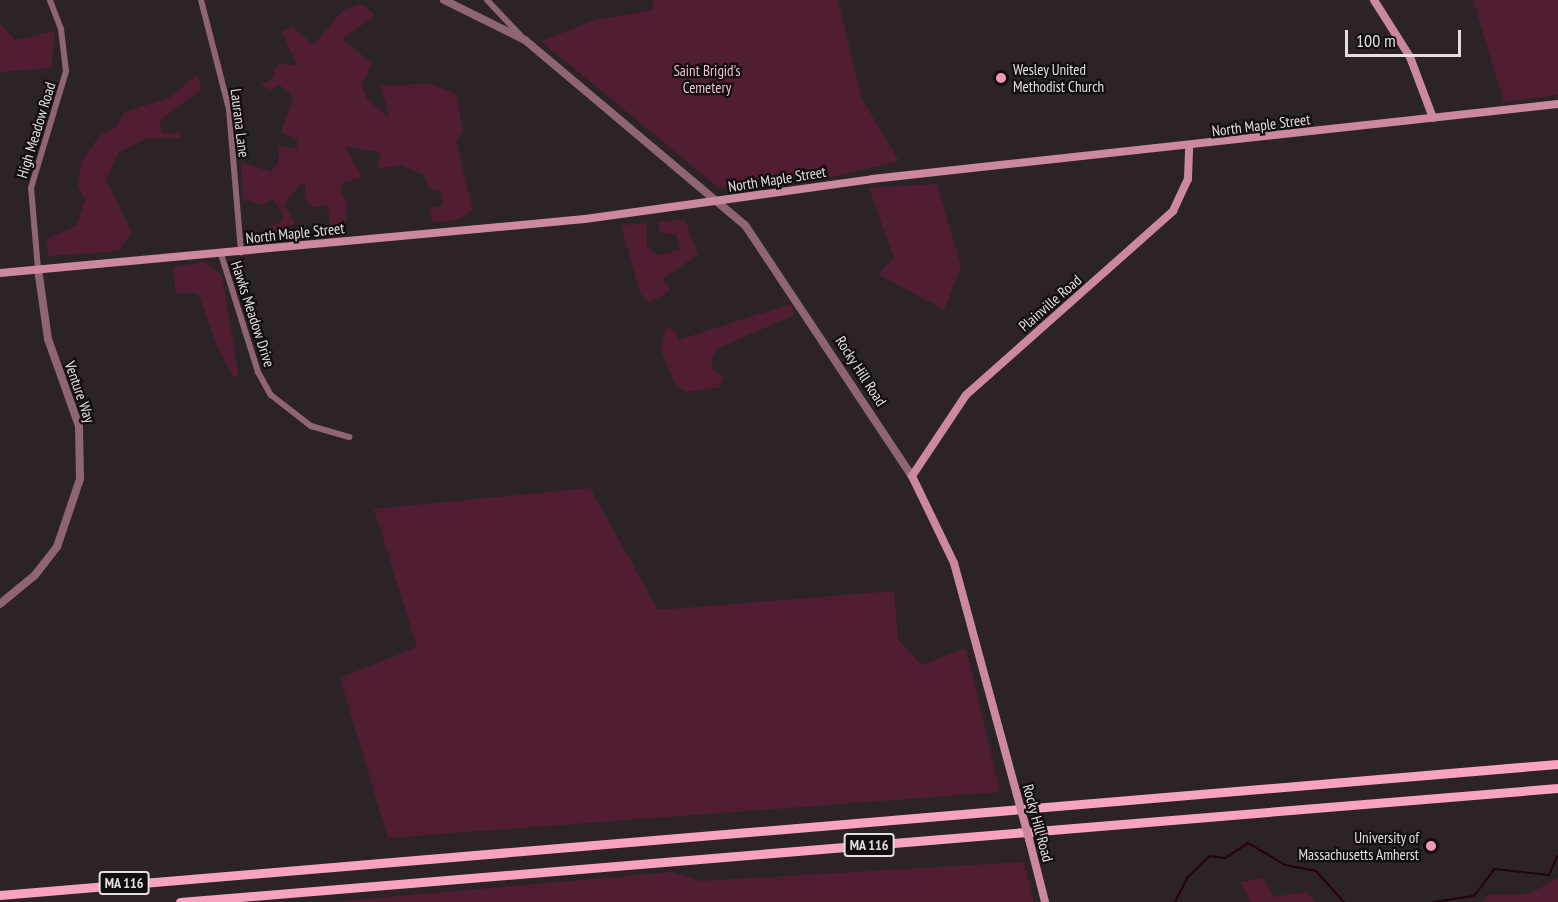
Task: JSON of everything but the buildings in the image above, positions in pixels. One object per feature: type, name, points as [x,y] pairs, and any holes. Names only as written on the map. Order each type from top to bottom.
[{"type":"main road","points":[[1374,0],[1410,57],[1433,118]]},
{"type":"main road","name":"North Maple Street","points":[[0,273],[221,254],[720,202],[872,179],[1189,147],[1558,105]]},
{"type":"main road","name":"Plainville Road","points":[[912,476],[966,395],[1173,212],[1188,178],[1189,147]]},
{"type":"main road","name":"Rocky Hill Road","points":[[912,476],[954,563],[1045,902]]},
{"type":"main road","name":"MA 116","points":[[0,895],[1558,764]]},
{"type":"main road","name":"MA 116","points":[[180,902],[1558,788]]},
{"type":"street","name":"High Meadow Road","points":[[38,269],[31,188],[66,71],[61,29],[50,0]]},
{"type":"street","name":"Laurana Lane","points":[[201,0],[229,109],[241,252]]},
{"type":"street","name":"Rocky Hill Road","points":[[444,0],[525,40],[720,202],[752,233],[782,274],[912,476]]},
{"type":"street","points":[[487,0],[525,40]]},
{"type":"street","name":"Hawks Meadow Drive","points":[[221,254],[258,372],[271,395],[312,426],[349,437]]},
{"type":"street","name":"Venture Way","points":[[0,604],[35,575],[57,547],[80,479],[79,426],[48,339],[38,269]]},
{"type":"green space","name":"Saint Brigid's Cemetery","points":[[653,0],[838,0],[862,99],[899,161],[815,181],[813,175],[719,188],[541,41],[596,20],[652,10]]},
{"type":"green space","points":[[1473,0],[1558,0],[1558,95],[1504,102]]},
{"type":"green space","points":[[363,4],[375,16],[342,39],[372,63],[362,85],[367,99],[389,118],[381,85],[429,84],[456,94],[463,131],[456,141],[473,210],[458,220],[433,222],[430,208],[443,205],[440,191],[429,189],[424,175],[401,165],[377,169],[381,152],[345,147],[362,178],[344,182],[340,189],[348,205],[344,236],[331,238],[328,205],[312,207],[304,197],[306,185],[300,184],[284,205],[295,223],[270,239],[262,232],[282,221],[283,214],[273,199],[263,205],[243,199],[241,162],[271,172],[278,163],[279,146],[297,148],[297,139],[281,132],[293,101],[289,92],[279,85],[271,90],[260,85],[275,77],[274,69],[280,64],[297,65],[282,32],[292,27],[314,45],[343,10]]},
{"type":"green space","points":[[0,24],[15,40],[55,31],[51,68],[0,72]]},
{"type":"green space","points":[[197,74],[202,89],[159,121],[162,133],[181,133],[181,138],[145,139],[119,152],[106,179],[132,233],[118,251],[48,256],[47,239],[77,225],[85,200],[78,186],[82,161],[99,136],[115,128],[125,112],[171,97]]},
{"type":"green space","points":[[937,184],[961,266],[944,310],[878,274],[894,258],[869,188]]},
{"type":"green space","points":[[685,220],[698,255],[662,279],[671,290],[649,303],[640,293],[621,225],[647,223],[647,246],[657,255],[680,250],[676,234],[660,233],[658,221]]},
{"type":"green space","points":[[204,262],[222,275],[239,378],[232,375],[216,343],[198,293],[176,293],[173,267]]},
{"type":"green space","points":[[791,304],[794,315],[717,349],[712,359],[713,369],[724,377],[720,387],[685,392],[675,384],[661,350],[666,327],[675,330],[678,340]]},
{"type":"green space","points":[[590,488],[658,610],[894,591],[898,640],[922,665],[966,648],[1000,792],[388,838],[340,678],[417,647],[374,509]]},
{"type":"green space","points":[[1024,862],[1034,902],[330,902],[672,872],[701,881]]},
{"type":"green space","points":[[1264,878],[1273,897],[1306,892],[1316,902],[1251,902],[1240,882]]},
{"type":"green space","points":[[1558,878],[1558,902],[1482,902],[1489,895],[1529,894]]},
{"type":"waterway","points":[[1175,902],[1187,878],[1210,856],[1225,858],[1248,843],[1285,865],[1316,871],[1344,902]]},
{"type":"waterway","points":[[1433,902],[1474,896],[1494,869],[1549,875],[1558,855]]},
{"type":"place","name":"Wesley United Methodist Church","points":[[1001,78]]},
{"type":"place","name":"University of Massachusetts Amherst","points":[[1431,846]]}]
